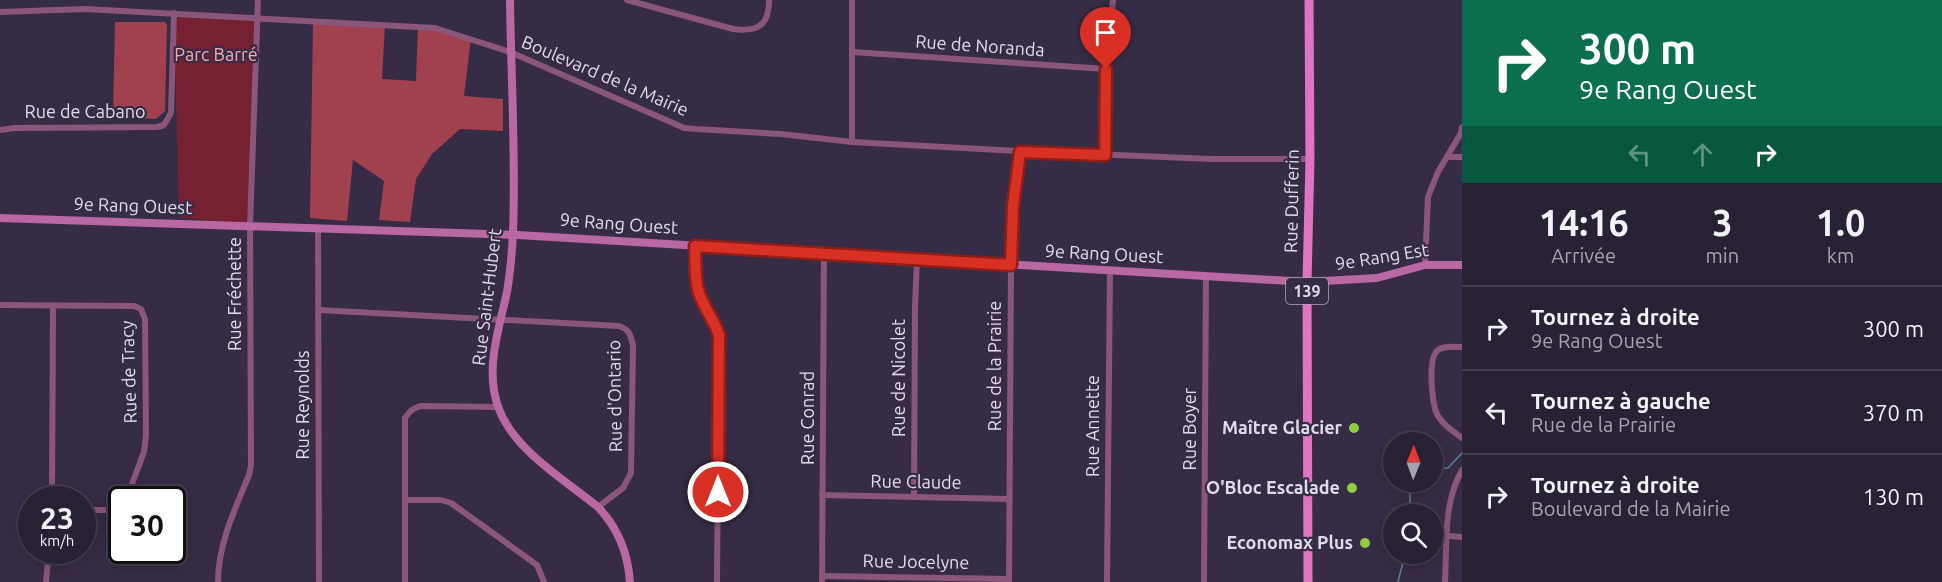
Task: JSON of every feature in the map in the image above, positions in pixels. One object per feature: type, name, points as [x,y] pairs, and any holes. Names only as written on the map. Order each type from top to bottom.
[{"type":"main road","name":"Rue Dufferin","points":[[1308,582],[1307,282],[1310,0]]},
{"type":"street","name":"Rue Fréchette","points":[[218,582],[221,550],[251,465],[250,226],[258,0]]},
{"type":"street","name":"Rue Saint-Hubert","points":[[510,0],[513,235],[507,289],[493,354],[494,388],[498,407],[504,420],[521,446],[598,507],[609,519],[628,561],[630,582]]},
{"type":"street","points":[[627,0],[746,31],[762,26],[769,14],[769,0]]},
{"type":"street","points":[[852,0],[852,142]]},
{"type":"street","points":[[1105,155],[1106,69],[1113,0]]},
{"type":"street","name":"Boulevard de la Mairie","points":[[0,12],[85,9],[435,28],[510,52],[684,128],[781,134],[852,142],[1020,152],[1210,159],[1310,159]]},
{"type":"street","name":"Rue de Cabano","points":[[0,130],[33,127],[157,127],[164,125],[171,113],[174,13]]},
{"type":"street","name":"Rue de Noranda","points":[[852,52],[1106,69]]},
{"type":"street","points":[[1425,265],[1428,197],[1438,171],[1461,133],[1462,127]]},
{"type":"street","name":"Rue de la Prairie","points":[[1009,580],[1011,265],[1013,206],[1020,152]]},
{"type":"street","points":[[1447,157],[1462,157]]},
{"type":"street","name":"9e Rang Ouest","points":[[0,218],[513,235],[1307,282]]},
{"type":"street","name":"Rue Reynolds","points":[[318,228],[319,582]]},
{"type":"street","points":[[695,246],[698,290],[705,309],[716,324],[719,335],[717,582]]},
{"type":"street","name":"Rue Conrad","points":[[822,579],[824,253]]},
{"type":"street","name":"Rue de Nicolet","points":[[914,497],[917,259]]},
{"type":"street","name":"9e Rang Est","points":[[1307,282],[1377,278],[1425,265],[1462,265]]},
{"type":"street","name":"Rue Annette","points":[[1107,582],[1110,270]]},
{"type":"street","name":"Rue Boyer","points":[[1204,582],[1206,276]]},
{"type":"street","name":"Rue de Tracy","points":[[0,305],[134,306],[141,309],[145,319],[146,436],[144,452],[131,486]]},
{"type":"street","points":[[52,486],[53,306]]},
{"type":"street","name":"Rue d'Ontario","points":[[318,309],[619,326],[630,332],[633,345],[631,473],[623,488],[598,507]]},
{"type":"street","points":[[1462,347],[1443,347],[1436,351],[1432,361],[1432,382],[1436,412],[1440,419],[1462,438]]},
{"type":"street","points":[[405,582],[405,418],[414,407],[421,406],[498,407]]},
{"type":"street","points":[[1445,582],[1452,492],[1462,470]]},
{"type":"street","name":"Rue Claude","points":[[822,495],[1009,499]]},
{"type":"street","points":[[405,500],[451,503],[537,566],[544,582]]},
{"type":"street","points":[[1448,536],[1462,537]]},
{"type":"street","points":[[46,582],[47,564]]},
{"type":"street","name":"Rue Jocelyne","points":[[822,579],[1009,580]]},
{"type":"green space","name":"Parc Barré","points":[[174,13],[259,17],[250,226],[179,217]]},
{"type":"shaded area","points":[[313,21],[385,24],[382,79],[416,81],[418,26],[471,38],[464,96],[503,99],[503,131],[460,129],[432,154],[416,179],[410,222],[379,220],[384,181],[353,160],[347,221],[310,218]]},
{"type":"shaded area","points":[[115,22],[165,22],[167,25],[165,111],[156,119],[113,116]]},
{"type":"waterway","points":[[1443,468],[1448,468],[1462,453]]},
{"type":"waterway","points":[[1410,492],[1410,504]]},
{"type":"waterway","points":[[1398,582],[1402,564]]},
{"type":"place","name":"Maître Glacier","points":[[1354,428]]},
{"type":"place","name":"O'Bloc Escalade","points":[[1352,488]]},
{"type":"place","name":"Economax Plus","points":[[1365,543]]},
{"type":"route","points":[[718,492],[719,335],[716,324],[705,309],[698,290],[695,246],[1011,265],[1013,206],[1020,152],[1105,155],[1106,69]]}]
